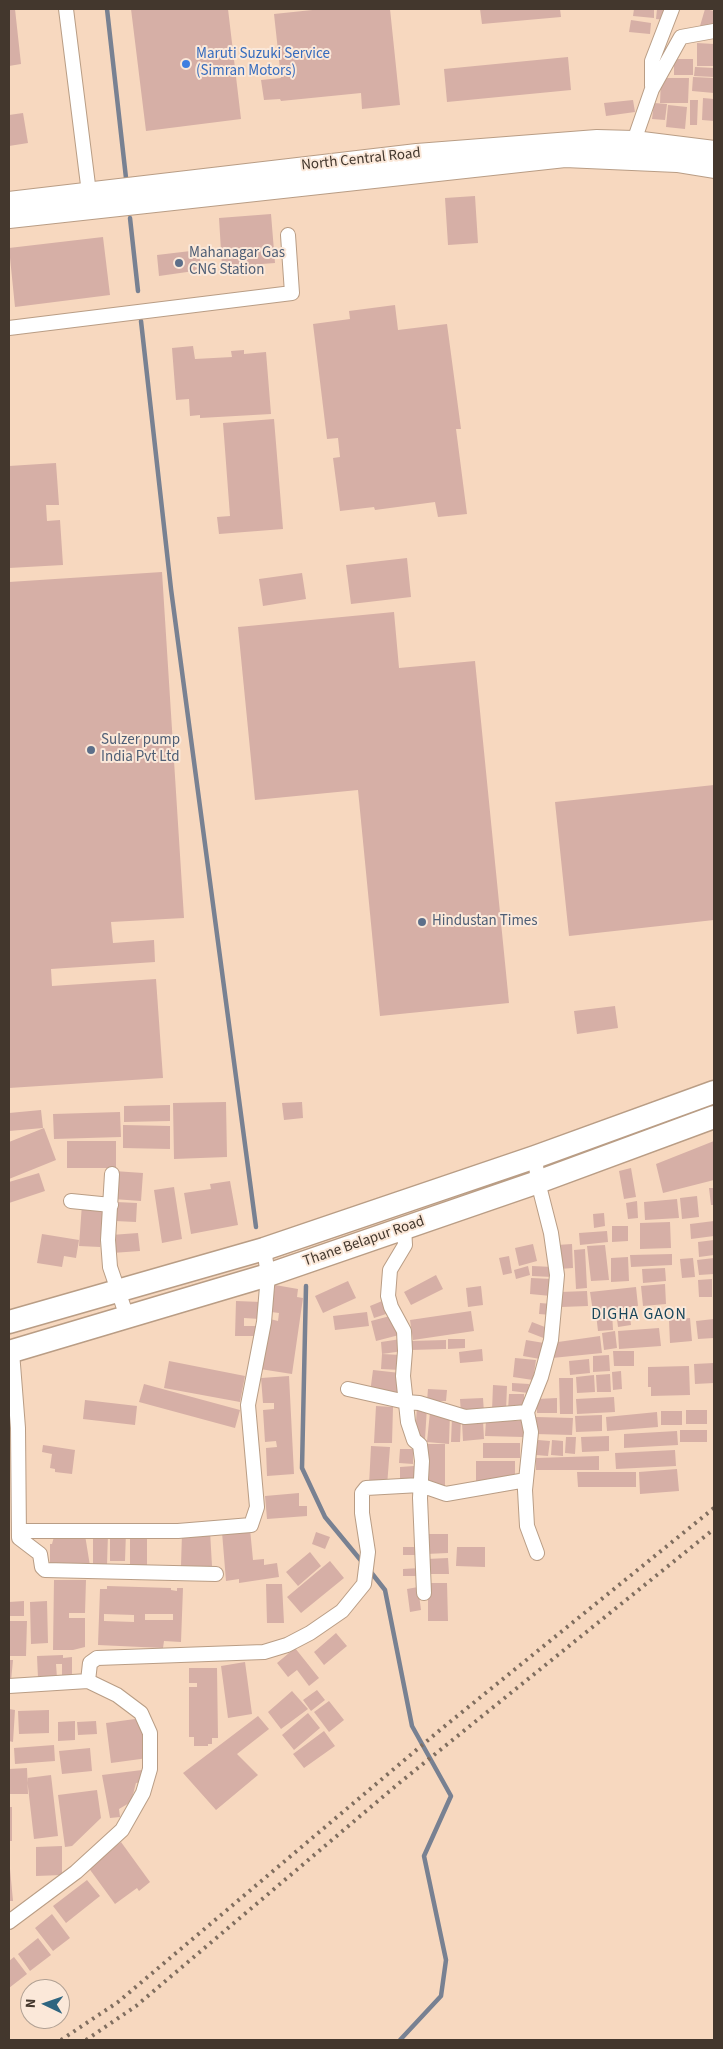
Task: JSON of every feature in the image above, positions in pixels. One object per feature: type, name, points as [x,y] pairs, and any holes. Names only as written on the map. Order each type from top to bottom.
[{"type":"main road","name":"North Central Road","points":[[9,218],[90,201],[112,190],[417,154],[597,140],[634,140],[714,151]]},
{"type":"main road","name":"North Central Road","points":[[9,202],[90,201],[565,158],[677,162],[714,168]]},
{"type":"main road","name":"Thane Belapur Road","points":[[9,1322],[264,1249],[535,1157],[714,1092]]},
{"type":"main road","name":"Thane Belapur Road","points":[[10,1352],[268,1275],[538,1182],[714,1117]]},
{"type":"street","points":[[66,9],[90,201]]},
{"type":"street","points":[[652,90],[652,61],[672,9]]},
{"type":"street","points":[[634,140],[652,90],[681,37],[714,31]]},
{"type":"street","points":[[9,328],[292,292],[288,235]]},
{"type":"street","points":[[535,1157],[538,1182],[551,1233],[557,1275],[551,1340],[541,1377],[527,1412],[531,1432],[526,1480],[527,1526],[537,1553]]},
{"type":"street","points":[[112,1174],[108,1240],[110,1267],[127,1317]]},
{"type":"street","points":[[70,1201],[111,1205]]},
{"type":"street","points":[[404,1228],[405,1245],[390,1270],[388,1296],[391,1307],[404,1330],[403,1376],[406,1402],[414,1440],[420,1445],[422,1461],[420,1485],[424,1593]]},
{"type":"street","points":[[18,1531],[178,1531],[251,1525],[257,1507],[248,1405],[264,1322],[268,1275],[264,1249]]},
{"type":"street","points":[[10,1352],[19,1538],[40,1554],[42,1567],[45,1570],[216,1574]]},
{"type":"street","points":[[348,1389],[406,1402],[419,1403],[465,1417],[527,1412]]},
{"type":"street","points":[[88,1681],[90,1663],[97,1658],[264,1652],[287,1645],[310,1633],[342,1611],[364,1584],[367,1559],[362,1514],[362,1493],[366,1488],[420,1485],[446,1494],[526,1480]]},
{"type":"street","points":[[9,1686],[88,1681],[117,1695],[141,1713],[150,1733],[150,1769],[143,1793],[122,1830],[76,1872],[9,1922]]},
{"type":"building","points":[[9,9],[15,9],[21,64],[9,66]]},
{"type":"building","name":"Maruti Suzuki Service (Simran Motors)","points":[[131,9],[228,9],[241,119],[146,131]]},
{"type":"building","points":[[322,9],[390,9],[400,105],[362,109],[361,93],[281,101],[280,99],[264,100],[261,80],[281,78],[274,14]]},
{"type":"building","points":[[480,9],[560,9],[561,17],[482,24]]},
{"type":"building","points":[[634,9],[654,9],[654,18],[633,16]]},
{"type":"building","points":[[657,9],[668,11],[666,20],[656,19]]},
{"type":"building","points":[[705,9],[714,11],[714,30],[700,26]]},
{"type":"building","points":[[631,20],[651,23],[650,34],[629,32]]},
{"type":"building","points":[[697,43],[714,44],[713,66],[697,66]]},
{"type":"building","points":[[568,57],[571,90],[447,102],[444,69]]},
{"type":"building","points":[[674,59],[693,59],[693,75],[674,75]]},
{"type":"building","points":[[695,67],[714,68],[714,77],[694,76]]},
{"type":"building","points":[[693,77],[714,78],[714,93],[692,91]]},
{"type":"building","points":[[661,78],[689,78],[688,103],[660,103]]},
{"type":"building","points":[[703,98],[714,99],[714,121],[702,120]]},
{"type":"building","points":[[633,100],[635,112],[606,116],[604,103]]},
{"type":"building","points":[[690,100],[698,100],[697,125],[690,125]]},
{"type":"building","points":[[654,103],[667,104],[665,120],[652,119]]},
{"type":"building","points":[[668,105],[687,107],[685,129],[666,127]]},
{"type":"building","points":[[23,113],[28,143],[9,146],[9,115]]},
{"type":"building","points":[[475,196],[478,243],[448,245],[445,198]]},
{"type":"building","points":[[271,214],[275,263],[222,267],[219,218]]},
{"type":"building","points":[[103,237],[110,295],[15,307],[9,248]]},
{"type":"building","name":"Mahanagar Gas CNG Station","points":[[199,250],[201,270],[159,276],[157,255]]},
{"type":"building","points":[[395,305],[398,330],[447,324],[461,429],[456,429],[467,514],[438,517],[435,502],[375,510],[374,507],[340,511],[333,458],[340,457],[338,438],[327,439],[313,324],[350,319],[349,311]]},
{"type":"building","points":[[193,346],[195,359],[232,357],[231,351],[244,350],[244,354],[266,352],[271,414],[200,418],[200,415],[190,416],[189,399],[176,400],[172,348]]},
{"type":"building","points":[[274,419],[283,529],[219,534],[217,517],[230,516],[223,423]]},
{"type":"building","points":[[56,463],[59,505],[46,505],[47,521],[60,520],[63,565],[9,568],[9,466]]},
{"type":"building","points":[[407,558],[411,597],[351,604],[346,565]]},
{"type":"building","name":"Sulzer pump India Pvt Ltd","points":[[162,572],[184,918],[111,922],[113,943],[154,940],[155,962],[51,969],[52,986],[156,979],[163,1078],[9,1088],[9,582]]},
{"type":"building","points":[[302,573],[306,599],[263,606],[259,579]]},
{"type":"building","points":[[394,612],[399,668],[475,661],[509,1003],[380,1016],[358,790],[255,800],[238,627]]},
{"type":"building","points":[[714,785],[714,920],[569,936],[555,802]]},
{"type":"building","points":[[615,1006],[618,1028],[577,1034],[574,1011]]},
{"type":"building","points":[[226,1102],[227,1157],[174,1159],[173,1103]]},
{"type":"building","points":[[302,1102],[303,1118],[284,1120],[282,1103]]},
{"type":"building","points":[[170,1105],[170,1121],[124,1122],[124,1106]]},
{"type":"building","points":[[41,1110],[43,1128],[9,1131],[9,1113]]},
{"type":"building","points":[[120,1112],[121,1137],[54,1139],[53,1114]]},
{"type":"building","points":[[123,1125],[170,1126],[170,1149],[123,1148]]},
{"type":"building","points":[[44,1128],[56,1160],[9,1179],[9,1142]]},
{"type":"building","points":[[67,1141],[116,1141],[116,1168],[67,1168]]},
{"type":"building","points":[[714,1141],[714,1180],[663,1193],[656,1164]]},
{"type":"building","points":[[631,1168],[636,1197],[624,1199],[619,1171]]},
{"type":"building","points":[[114,1171],[143,1173],[141,1201],[113,1199]]},
{"type":"building","points":[[39,1173],[45,1191],[9,1203],[9,1182]]},
{"type":"building","points":[[230,1181],[238,1225],[191,1234],[184,1193],[211,1189],[210,1184]]},
{"type":"building","points":[[174,1187],[182,1239],[162,1243],[154,1190]]},
{"type":"building","points":[[709,1188],[714,1188],[714,1205],[711,1205]]},
{"type":"building","points":[[697,1196],[699,1217],[682,1219],[680,1198]]},
{"type":"building","points":[[677,1199],[679,1218],[645,1220],[644,1202]]},
{"type":"building","points":[[637,1201],[638,1218],[628,1219],[626,1203]]},
{"type":"building","points":[[116,1202],[137,1203],[136,1222],[115,1221]]},
{"type":"building","points":[[82,1204],[103,1206],[100,1247],[79,1246]]},
{"type":"building","points":[[604,1213],[605,1226],[594,1228],[593,1214]]},
{"type":"building","points":[[714,1221],[714,1236],[691,1239],[690,1224]]},
{"type":"building","points":[[670,1222],[671,1248],[640,1249],[640,1223]]},
{"type":"building","points":[[612,1226],[628,1226],[628,1241],[612,1242]]},
{"type":"building","points":[[607,1231],[608,1242],[580,1245],[579,1233]]},
{"type":"building","points":[[138,1233],[140,1251],[112,1253],[111,1235]]},
{"type":"building","points":[[42,1234],[79,1240],[76,1258],[64,1256],[62,1267],[37,1263]]},
{"type":"building","points":[[714,1240],[714,1255],[699,1257],[698,1242]]},
{"type":"building","points":[[533,1244],[537,1261],[519,1266],[515,1248]]},
{"type":"building","points":[[572,1244],[573,1268],[559,1269],[557,1245]]},
{"type":"building","points":[[605,1245],[609,1280],[591,1281],[587,1246]]},
{"type":"building","points":[[585,1249],[587,1288],[576,1289],[574,1250]]},
{"type":"building","points":[[672,1254],[672,1265],[631,1267],[630,1255]]},
{"type":"building","points":[[509,1256],[512,1273],[503,1275],[499,1258]]},
{"type":"building","points":[[628,1257],[629,1281],[611,1282],[611,1258]]},
{"type":"building","points":[[693,1258],[695,1277],[682,1278],[680,1259]]},
{"type":"building","points":[[714,1258],[714,1274],[699,1275],[697,1260]]},
{"type":"building","points":[[528,1266],[530,1275],[516,1279],[514,1270]]},
{"type":"building","points":[[532,1266],[553,1267],[552,1277],[532,1276]]},
{"type":"building","points":[[665,1268],[666,1281],[643,1283],[642,1269]]},
{"type":"building","points":[[436,1275],[443,1289],[411,1305],[404,1292]]},
{"type":"building","points":[[531,1278],[552,1279],[551,1296],[530,1294]]},
{"type":"building","points":[[712,1279],[712,1297],[699,1297],[698,1280]]},
{"type":"building","points":[[348,1281],[356,1298],[323,1313],[315,1296]]},
{"type":"building","points":[[665,1284],[666,1304],[643,1306],[641,1286]]},
{"type":"building","points":[[275,1285],[298,1289],[297,1297],[303,1298],[292,1374],[260,1369],[262,1353],[265,1353],[270,1319],[278,1321],[279,1313],[271,1312]]},
{"type":"building","points":[[481,1286],[483,1305],[468,1307],[466,1288]]},
{"type":"building","points":[[636,1287],[638,1306],[593,1312],[590,1292]]},
{"type":"building","points":[[587,1291],[588,1306],[561,1307],[560,1292]]},
{"type":"building","points":[[387,1299],[392,1312],[374,1318],[370,1306]]},
{"type":"building","points":[[236,1301],[261,1302],[260,1319],[244,1318],[244,1326],[260,1326],[260,1336],[235,1336]]},
{"type":"building","points":[[540,1303],[552,1304],[551,1315],[539,1314]]},
{"type":"building","points":[[629,1309],[631,1325],[618,1327],[616,1311]]},
{"type":"building","points":[[471,1311],[474,1331],[413,1340],[410,1320]]},
{"type":"building","points":[[367,1312],[369,1326],[335,1330],[333,1316]]},
{"type":"building","points":[[612,1312],[613,1330],[598,1331],[596,1314]]},
{"type":"building","points":[[394,1315],[399,1335],[376,1341],[371,1321]]},
{"type":"building","points":[[690,1318],[692,1341],[670,1343],[669,1320]]},
{"type":"building","points":[[714,1319],[714,1338],[698,1339],[696,1321]]},
{"type":"building","points":[[532,1322],[550,1329],[546,1339],[528,1332]]},
{"type":"building","points":[[659,1328],[661,1346],[619,1349],[618,1331]]},
{"type":"building","points":[[615,1331],[617,1348],[604,1350],[602,1333]]},
{"type":"building","points":[[600,1336],[602,1353],[552,1358],[551,1343]]},
{"type":"building","points":[[401,1339],[403,1351],[382,1354],[381,1342]]},
{"type":"building","points":[[448,1339],[465,1339],[465,1348],[448,1349]]},
{"type":"building","points":[[446,1340],[446,1349],[410,1350],[410,1341]]},
{"type":"building","points":[[526,1340],[544,1343],[540,1359],[523,1356]]},
{"type":"building","points":[[482,1349],[483,1361],[460,1363],[459,1352]]},
{"type":"building","points":[[613,1351],[634,1351],[634,1366],[614,1366]]},
{"type":"building","points":[[382,1354],[402,1355],[401,1370],[381,1369]]},
{"type":"building","points":[[609,1355],[610,1371],[593,1372],[593,1356]]},
{"type":"building","points":[[515,1358],[536,1360],[533,1380],[513,1377]]},
{"type":"building","points":[[589,1359],[590,1373],[570,1375],[569,1361]]},
{"type":"building","points":[[169,1361],[245,1376],[240,1402],[164,1388]]},
{"type":"building","points":[[714,1363],[714,1383],[695,1384],[694,1364]]},
{"type":"building","points":[[689,1366],[690,1395],[651,1396],[651,1387],[648,1387],[648,1367]]},
{"type":"building","points":[[373,1370],[400,1373],[397,1397],[370,1393]]},
{"type":"building","points":[[621,1371],[622,1389],[613,1390],[612,1372]]},
{"type":"building","points":[[610,1374],[611,1392],[597,1392],[596,1375]]},
{"type":"building","points":[[594,1375],[595,1392],[577,1393],[576,1377]]},
{"type":"building","points":[[289,1376],[294,1474],[267,1476],[266,1448],[277,1447],[276,1441],[265,1442],[263,1410],[274,1409],[274,1403],[263,1403],[261,1378]]},
{"type":"building","points":[[559,1378],[573,1378],[573,1414],[560,1414]]},
{"type":"building","points":[[512,1383],[529,1384],[528,1393],[512,1391]]},
{"type":"building","points":[[144,1384],[240,1410],[235,1428],[139,1402]]},
{"type":"building","points":[[493,1385],[507,1386],[506,1411],[492,1411]]},
{"type":"building","points":[[428,1389],[447,1390],[446,1401],[427,1401]]},
{"type":"building","points":[[509,1394],[524,1394],[524,1410],[508,1410]]},
{"type":"building","points":[[614,1397],[615,1412],[577,1414],[576,1399]]},
{"type":"building","points":[[483,1398],[484,1413],[461,1414],[460,1399]]},
{"type":"building","points":[[557,1398],[557,1413],[537,1413],[537,1399]]},
{"type":"building","points":[[85,1400],[137,1406],[135,1425],[83,1419]]},
{"type":"building","points":[[376,1406],[393,1407],[392,1443],[374,1443]]},
{"type":"building","points":[[417,1406],[427,1407],[425,1439],[415,1438]]},
{"type":"building","points":[[686,1410],[707,1410],[707,1424],[686,1424]]},
{"type":"building","points":[[661,1411],[682,1411],[682,1425],[661,1425]]},
{"type":"building","points":[[430,1412],[450,1413],[449,1444],[427,1442]]},
{"type":"building","points":[[657,1412],[658,1427],[607,1431],[606,1417]]},
{"type":"building","points":[[602,1415],[602,1431],[576,1432],[575,1416]]},
{"type":"building","points":[[452,1417],[461,1418],[460,1442],[451,1442]]},
{"type":"building","points":[[536,1417],[573,1418],[572,1435],[535,1434]]},
{"type":"building","points":[[483,1420],[484,1439],[463,1441],[462,1422]]},
{"type":"building","points":[[486,1420],[524,1421],[523,1437],[485,1436]]},
{"type":"building","points":[[680,1430],[707,1430],[707,1442],[680,1442]]},
{"type":"building","points":[[677,1431],[678,1445],[624,1448],[624,1434]]},
{"type":"building","points":[[609,1436],[609,1451],[582,1452],[581,1437]]},
{"type":"building","points":[[566,1437],[576,1437],[575,1454],[565,1453]]},
{"type":"building","points":[[538,1440],[550,1441],[548,1456],[536,1455]]},
{"type":"building","points":[[552,1440],[563,1441],[563,1456],[551,1455]]},
{"type":"building","points":[[483,1443],[520,1443],[520,1458],[483,1458]]},
{"type":"building","points":[[427,1444],[445,1444],[445,1486],[427,1486]]},
{"type":"building","points":[[43,1445],[75,1450],[72,1474],[55,1472],[55,1469],[50,1468],[52,1454],[42,1452]]},
{"type":"building","points":[[371,1446],[390,1447],[387,1486],[369,1485]]},
{"type":"building","points":[[400,1449],[413,1449],[413,1464],[399,1463]]},
{"type":"building","points":[[675,1450],[676,1466],[616,1469],[615,1453]]},
{"type":"building","points":[[599,1456],[599,1470],[536,1470],[536,1458]]},
{"type":"building","points":[[476,1461],[515,1461],[515,1481],[476,1481]]},
{"type":"building","points":[[414,1466],[414,1482],[400,1482],[400,1467]]},
{"type":"building","points":[[677,1469],[679,1491],[640,1494],[639,1472]]},
{"type":"building","points":[[577,1472],[636,1472],[636,1487],[578,1487]]},
{"type":"building","points":[[299,1493],[299,1506],[307,1506],[307,1516],[267,1519],[265,1496]]},
{"type":"building","points":[[250,1529],[253,1560],[264,1559],[264,1565],[277,1563],[279,1577],[239,1583],[239,1579],[226,1581],[222,1532]]},
{"type":"building","points":[[210,1531],[212,1566],[181,1566],[182,1533]]},
{"type":"building","points":[[110,1532],[126,1532],[125,1561],[110,1561]]},
{"type":"building","points":[[316,1532],[330,1537],[325,1549],[312,1544]]},
{"type":"building","points":[[55,1533],[85,1535],[90,1566],[50,1566],[50,1544],[52,1544]]},
{"type":"building","points":[[93,1534],[108,1534],[107,1565],[93,1564]]},
{"type":"building","points":[[426,1534],[448,1534],[448,1553],[426,1554]]},
{"type":"building","points":[[130,1535],[147,1535],[147,1565],[130,1565]]},
{"type":"building","points":[[403,1547],[418,1547],[418,1555],[403,1555]]},
{"type":"building","points":[[457,1547],[485,1547],[485,1567],[456,1566]]},
{"type":"building","points":[[310,1552],[321,1566],[298,1586],[286,1572]]},
{"type":"building","points":[[448,1558],[449,1574],[428,1574],[427,1559]]},
{"type":"building","points":[[330,1561],[344,1578],[301,1613],[287,1597]]},
{"type":"building","points":[[420,1568],[420,1576],[403,1576],[403,1569]]},
{"type":"building","points":[[54,1580],[86,1580],[85,1613],[69,1613],[69,1618],[85,1618],[85,1647],[73,1650],[53,1650]]},
{"type":"building","points":[[428,1583],[447,1583],[448,1621],[428,1621]]},
{"type":"building","points":[[266,1584],[282,1584],[284,1623],[267,1623]]},
{"type":"building","points":[[107,1586],[171,1588],[171,1590],[177,1591],[177,1588],[183,1588],[181,1642],[164,1641],[163,1648],[98,1645],[100,1589],[107,1589]],"holes":[[[104,1614],[134,1615],[134,1622],[104,1621]],[[145,1614],[173,1614],[173,1620],[145,1620]]]},
{"type":"building","points":[[418,1587],[421,1610],[410,1612],[407,1589]]},
{"type":"building","points":[[24,1601],[24,1616],[9,1616],[9,1602]]},
{"type":"building","points":[[47,1601],[48,1643],[31,1644],[30,1602]]},
{"type":"building","points":[[9,1621],[27,1621],[26,1656],[9,1656]]},
{"type":"building","points":[[336,1633],[347,1646],[324,1665],[314,1652]]},
{"type":"building","points":[[295,1648],[319,1678],[309,1686],[297,1670],[288,1677],[277,1663]]},
{"type":"building","points":[[63,1655],[63,1658],[72,1657],[72,1675],[62,1675],[62,1664],[56,1664],[57,1678],[38,1678],[37,1656]]},
{"type":"building","points":[[9,1660],[13,1660],[11,1681],[9,1681]]},
{"type":"building","points":[[245,1662],[252,1714],[228,1718],[221,1666]]},
{"type":"building","points":[[189,1668],[217,1668],[218,1738],[212,1738],[212,1744],[208,1744],[208,1746],[194,1746],[194,1737],[189,1737],[189,1687],[197,1687],[197,1683],[189,1683]]},
{"type":"building","points":[[317,1690],[325,1700],[311,1711],[303,1700]]},
{"type":"building","points":[[292,1691],[308,1709],[281,1729],[268,1712]]},
{"type":"building","points":[[329,1701],[344,1720],[329,1732],[314,1712]]},
{"type":"building","points":[[9,1709],[15,1710],[13,1742],[9,1741]]},
{"type":"building","points":[[49,1710],[49,1733],[19,1734],[18,1711]]},
{"type":"building","points":[[308,1713],[320,1728],[294,1750],[282,1735]]},
{"type":"building","points":[[258,1716],[269,1729],[237,1754],[258,1775],[216,1810],[183,1773]]},
{"type":"building","points":[[142,1718],[148,1758],[111,1763],[106,1723]]},
{"type":"building","points":[[75,1721],[75,1740],[58,1741],[58,1722]]},
{"type":"building","points":[[96,1721],[97,1734],[78,1735],[77,1722]]},
{"type":"building","points":[[324,1731],[335,1746],[304,1768],[293,1754]]},
{"type":"building","points":[[54,1745],[55,1761],[15,1764],[14,1748]]},
{"type":"building","points":[[90,1748],[92,1771],[62,1774],[59,1751]]},
{"type":"building","points":[[27,1768],[28,1794],[9,1794],[9,1769]]},
{"type":"building","points":[[142,1770],[143,1782],[136,1783],[131,1802],[119,1809],[120,1817],[110,1818],[102,1775]]},
{"type":"building","points":[[51,1775],[58,1836],[34,1839],[27,1778]]},
{"type":"building","points":[[97,1790],[101,1818],[72,1846],[65,1847],[58,1795]]},
{"type":"building","points":[[9,1807],[12,1807],[12,1841],[9,1841]]},
{"type":"building","points":[[121,1842],[150,1882],[139,1891],[137,1888],[115,1904],[88,1867]]},
{"type":"building","points":[[62,1846],[62,1875],[36,1876],[36,1847]]},
{"type":"building","points":[[10,1869],[13,1901],[9,1901]]},
{"type":"building","points":[[87,1880],[100,1896],[66,1923],[53,1906]]},
{"type":"building","points":[[52,1914],[70,1938],[53,1951],[35,1928]]},
{"type":"building","points":[[38,1938],[51,1955],[30,1971],[18,1954]]},
{"type":"building","points":[[14,1957],[27,1974],[9,1988],[9,1961]]},
{"type":"waterway","points":[[107,9],[126,178]]},
{"type":"waterway","points":[[130,218],[138,291]]},
{"type":"waterway","points":[[141,321],[171,589],[256,1227]]},
{"type":"waterway","points":[[306,1286],[302,1468],[325,1517],[363,1563]]},
{"type":"waterway","points":[[370,1571],[385,1590],[412,1726],[451,1796],[424,1856],[446,1960],[441,1996],[400,2040]]},
{"type":"railway","points":[[61,2040],[118,2002],[440,1730],[714,1508]]},
{"type":"railway","points":[[86,2040],[136,2006],[398,1784],[714,1529]]},
{"type":"place","name":"Maruti Suzuki Service (Simran Motors)","points":[[186,64]]},
{"type":"place","name":"Mahanagar Gas CNG Station","points":[[179,263]]},
{"type":"place","name":"Sulzer pump India Pvt Ltd","points":[[91,750]]},
{"type":"place","name":"Hindustan Times","points":[[422,922]]},
{"type":"district","name":"DIGHA GAON","points":[[639,1315]]}]
